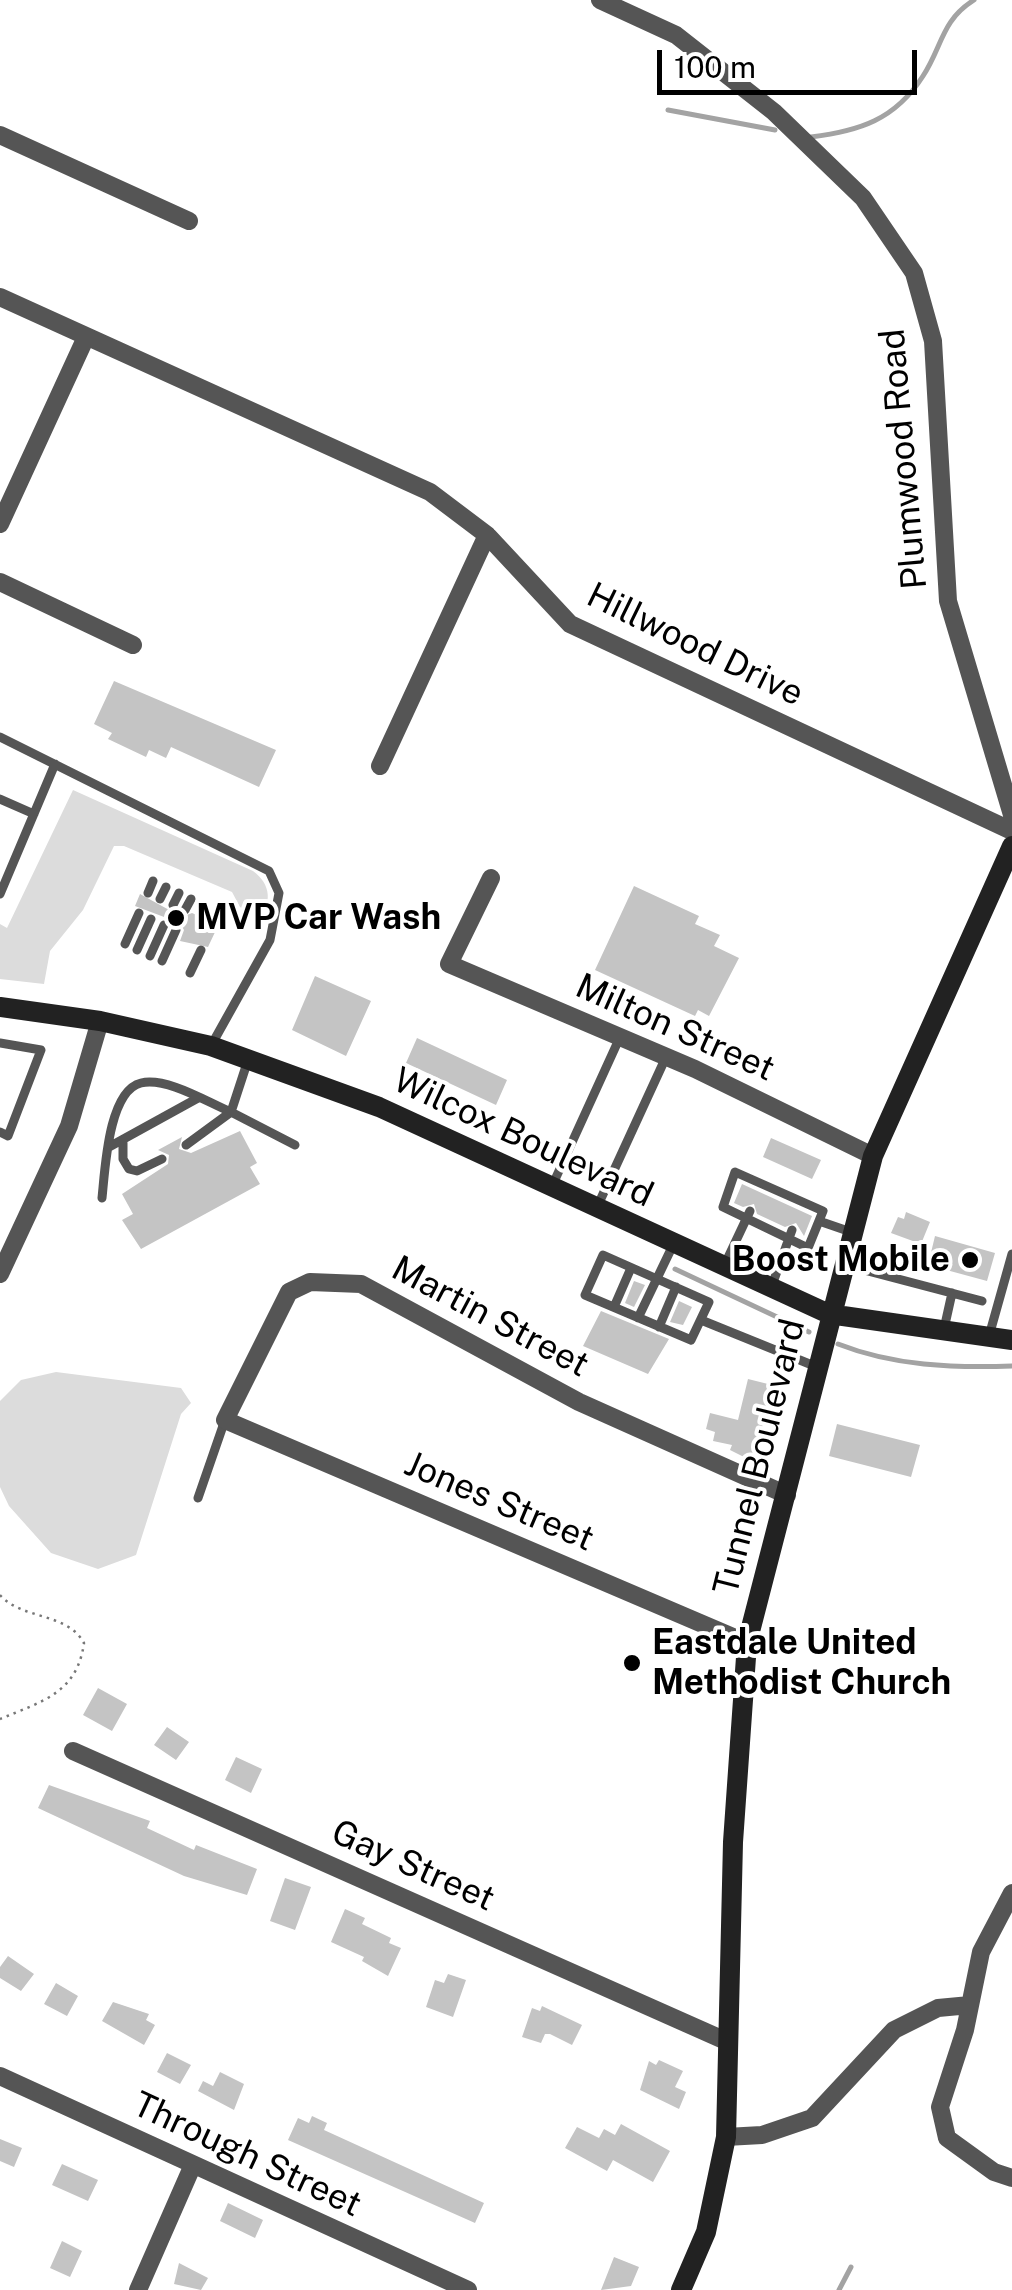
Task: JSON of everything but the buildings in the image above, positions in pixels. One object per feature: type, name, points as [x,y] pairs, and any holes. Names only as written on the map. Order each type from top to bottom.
[{"type":"main road","name":"Tunnel Boulevard","points":[[681,2290],[706,2232],[726,2137],[726,2041],[747,1644],[872,1156],[1012,846]]},
{"type":"main road","name":"Wilcox Boulevard","points":[[0,1007],[100,1021],[211,1046],[380,1107],[829,1314],[1012,1340]]},
{"type":"street","name":"Plumwood Road","points":[[600,0],[676,35],[774,112],[863,198],[914,273],[934,341],[948,601],[1012,815]]},
{"type":"street","points":[[0,135],[188,221]]},
{"type":"street","name":"Hillwood Drive","points":[[0,298],[430,492],[486,534],[570,624],[1012,831]]},
{"type":"street","points":[[0,524],[86,337]]},
{"type":"street","points":[[380,766],[486,534]]},
{"type":"street","points":[[0,582],[133,644]]},
{"type":"street","name":"Milton Street","points":[[491,878],[449,964],[620,1036],[872,1156]]},
{"type":"street","points":[[0,1274],[69,1126],[100,1021]]},
{"type":"street","name":"Martin Street","points":[[225,1420],[289,1292],[310,1282],[361,1284],[579,1402],[787,1495]]},
{"type":"street","name":"Jones Street","points":[[225,1420],[747,1644]]},
{"type":"street","name":"Gay Street","points":[[73,1750],[726,2041]]},
{"type":"street","points":[[1012,1894],[981,1952],[965,2030],[940,2107],[946,2138],[994,2172],[1012,2178]]},
{"type":"street","points":[[726,2137],[762,2136],[812,2118],[894,2030],[938,2008],[970,2005]]},
{"type":"street","name":"Through Street","points":[[0,2076],[468,2290]]},
{"type":"street","points":[[138,2290],[192,2166]]},
{"type":"street","points":[[411,2290],[421,2270]]},
{"type":"lane","points":[[0,738],[269,871],[280,892],[270,940],[211,1046]]},
{"type":"lane","points":[[0,894],[55,764]]},
{"type":"lane","points":[[0,798],[34,814]]},
{"type":"lane","points":[[148,893],[153,881]]},
{"type":"lane","points":[[160,898],[166,887]]},
{"type":"lane","points":[[173,905],[178,893]]},
{"type":"lane","points":[[186,910],[191,898]]},
{"type":"lane","points":[[213,922],[218,911]]},
{"type":"lane","points":[[125,944],[139,913]]},
{"type":"lane","points":[[137,950],[151,919]]},
{"type":"lane","points":[[150,956],[164,924]]},
{"type":"lane","points":[[162,962],[176,930]]},
{"type":"lane","points":[[190,973],[200,950]]},
{"type":"lane","points":[[552,1187],[620,1036]]},
{"type":"lane","points":[[0,1043],[41,1050],[8,1136],[0,1132]]},
{"type":"lane","points":[[597,1208],[666,1057]]},
{"type":"lane","points":[[186,1145],[231,1112],[248,1060]]},
{"type":"lane","points":[[102,1198],[116,1108],[138,1084],[152,1083],[198,1098],[295,1144]]},
{"type":"lane","points":[[109,1148],[198,1098]]},
{"type":"lane","points":[[123,1140],[123,1159],[129,1169],[137,1170],[162,1159]]},
{"type":"lane","points":[[734,1172],[780,1197],[823,1212],[808,1248],[748,1215],[723,1207],[734,1172]]},
{"type":"lane","points":[[724,1266],[748,1215]]},
{"type":"lane","points":[[819,1221],[851,1232]]},
{"type":"lane","points":[[771,1288],[790,1235]]},
{"type":"lane","points":[[638,1318],[674,1243]]},
{"type":"lane","points":[[603,1254],[631,1268],[710,1302],[691,1340],[585,1295],[603,1254]]},
{"type":"lane","points":[[989,1336],[1012,1254]]},
{"type":"lane","points":[[842,1264],[982,1301]]},
{"type":"lane","points":[[614,1307],[631,1268]]},
{"type":"lane","points":[[659,1327],[676,1287]]},
{"type":"lane","points":[[944,1329],[952,1293]]},
{"type":"lane","points":[[701,1320],[817,1367]]},
{"type":"lane","points":[[198,1498],[225,1420]]},
{"type":"path","points":[[0,1595],[9,1604],[77,1631],[84,1642],[76,1677],[58,1692],[0,1718]]},
{"type":"shaded area","points":[[73,790],[253,871],[266,888],[266,907],[257,918],[240,907],[232,892],[124,846],[114,846],[83,910],[50,951],[44,984],[0,979],[0,924],[7,928]]},
{"type":"shaded area","points":[[56,1372],[181,1388],[191,1403],[181,1414],[136,1555],[98,1569],[51,1553],[9,1506],[0,1487],[0,1401],[21,1380]]},
{"type":"waterway","points":[[811,137],[860,127],[900,103],[930,65],[955,16],[974,0]]},
{"type":"waterway","points":[[668,110],[775,130]]},
{"type":"waterway","points":[[675,1269],[809,1332]]},
{"type":"waterway","points":[[838,1344],[924,1364],[1012,1366]]},
{"type":"waterway","points":[[839,2290],[851,2267]]},
{"type":"place","name":"MVP Car Wash","points":[[176,918]]},
{"type":"place","name":"Boost Mobile","points":[[970,1260]]},
{"type":"place","name":"Eastdale United Methodist Church","points":[[632,1663]]}]
